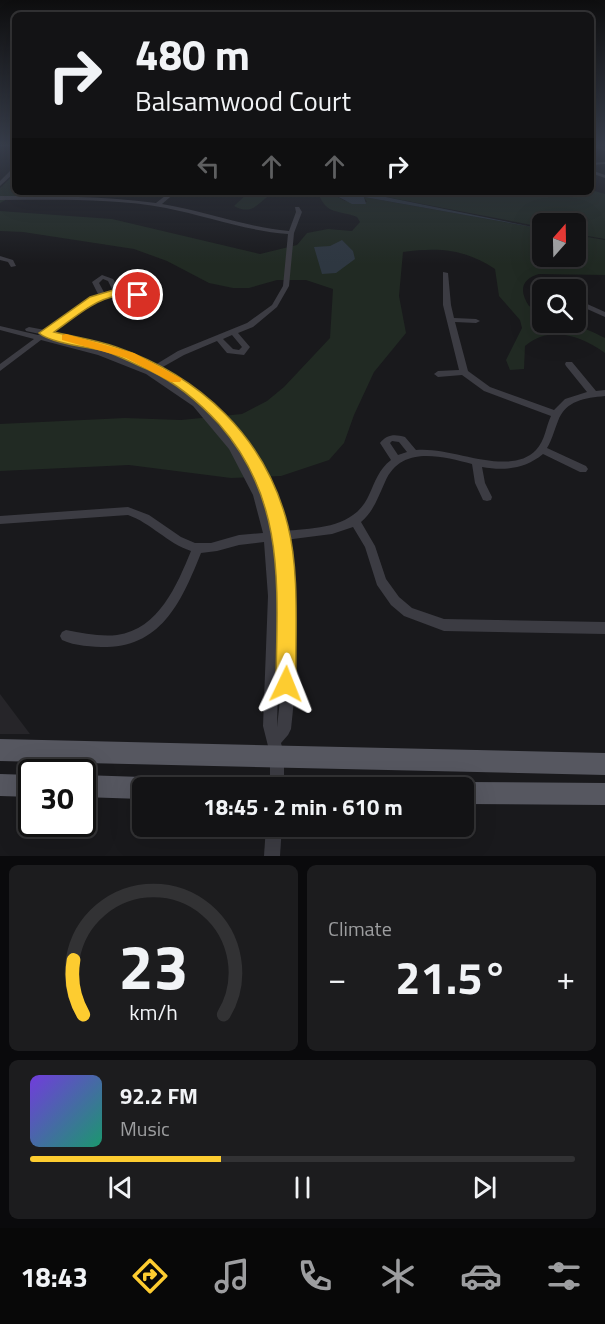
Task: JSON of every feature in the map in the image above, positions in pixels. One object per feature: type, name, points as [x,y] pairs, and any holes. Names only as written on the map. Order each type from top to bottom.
[{"type":"main road","points":[[0,750],[276,747],[605,764]]},
{"type":"main road","points":[[0,785],[18,786]]},
{"type":"main road","points":[[96,786],[132,788]]},
{"type":"main road","points":[[474,793],[605,794]]},
{"type":"street","points":[[157,205],[169,195]]},
{"type":"street","points":[[0,198],[92,198],[157,205],[250,229],[291,233]]},
{"type":"street","points":[[152,370],[181,352],[233,332],[265,315],[282,297],[286,286],[291,233],[299,212],[297,208]]},
{"type":"street","points":[[0,258],[11,261],[13,266]]},
{"type":"street","points":[[445,273],[446,297],[464,372],[487,389],[555,414]]},
{"type":"street","points":[[102,296],[95,282],[102,278],[111,280],[117,292]]},
{"type":"street","points":[[0,368],[78,308],[102,296],[117,292],[138,295]]},
{"type":"street","points":[[586,306],[605,315]]},
{"type":"street","points":[[451,320],[476,321]]},
{"type":"street","points":[[0,322],[152,370],[196,393],[237,434],[265,483],[281,535],[286,589],[286,673],[284,729],[276,747]]},
{"type":"street","points":[[0,328],[41,336]]},
{"type":"street","points":[[218,338],[230,351],[241,353],[246,347],[233,332]]},
{"type":"street","points":[[569,364],[593,393]]},
{"type":"street","points":[[152,370],[196,404],[233,447],[258,495],[269,536],[274,596],[270,726],[276,747],[277,777]]},
{"type":"street","points":[[438,374],[464,372]]},
{"type":"street","points":[[0,520],[128,511],[141,515],[179,541],[197,549],[269,536],[317,531],[355,521],[369,504],[384,471],[396,460],[413,453],[433,453],[476,462],[510,465],[533,458],[542,450],[555,414],[569,401],[593,393],[605,393]]},
{"type":"street","points":[[396,460],[385,443],[390,438],[402,439],[413,453]]},
{"type":"street","points":[[542,450],[583,469]]},
{"type":"street","points":[[476,462],[480,483],[487,497]]},
{"type":"street","points":[[355,521],[370,546],[381,581],[395,601],[408,612],[444,625],[605,628]]},
{"type":"street","points":[[66,636],[105,643],[128,638],[151,626],[173,606],[197,549]]},
{"type":"street","points":[[272,856],[273,837]]},
{"type":"shaded area","points":[[4,184],[12,184],[12,195],[43,195],[13,196],[0,203],[0,199],[5,196],[0,196],[0,188]]},
{"type":"shaded area","points":[[594,191],[605,194],[605,239],[586,236],[586,213],[532,213],[532,225],[376,195],[594,195]]},
{"type":"shaded area","points":[[246,195],[269,195],[252,209],[241,209],[234,206]]},
{"type":"shaded area","points":[[319,195],[334,195],[345,201],[367,202],[364,197],[532,227],[532,267],[586,267],[586,237],[605,240],[605,275],[539,274],[525,282],[523,291],[526,301],[532,308],[532,333],[586,333],[586,329],[605,338],[605,353],[575,337],[554,334],[534,340],[525,346],[524,369],[510,370],[506,360],[522,328],[520,320],[499,296],[495,269],[473,257],[451,251],[403,252],[399,296],[406,333],[374,372],[344,443],[329,460],[281,476],[231,478],[129,465],[0,471],[0,424],[125,418],[181,420],[242,414],[267,401],[284,387],[330,338],[333,289],[306,280],[277,280],[249,288],[233,288],[209,283],[167,261],[134,249],[23,232],[0,231],[0,211],[112,219],[260,254],[297,245],[307,233],[328,229],[352,231],[360,222],[357,217],[334,211],[326,206]]},
{"type":"shaded area","points":[[335,195],[376,195],[532,227],[364,197],[366,204],[352,204]]},
{"type":"shaded area","points":[[342,240],[353,251],[355,259],[336,273],[322,274],[314,247],[330,246]]},
{"type":"shaded area","points":[[0,694],[30,734],[0,734]]},
{"type":"slow traffic","points":[[66,338],[130,356],[176,379]]},
{"type":"route","points":[[138,295],[117,292],[102,296],[73,311],[45,333],[111,349],[169,375],[203,399],[237,434],[265,483],[280,526],[286,589],[286,684]]}]
